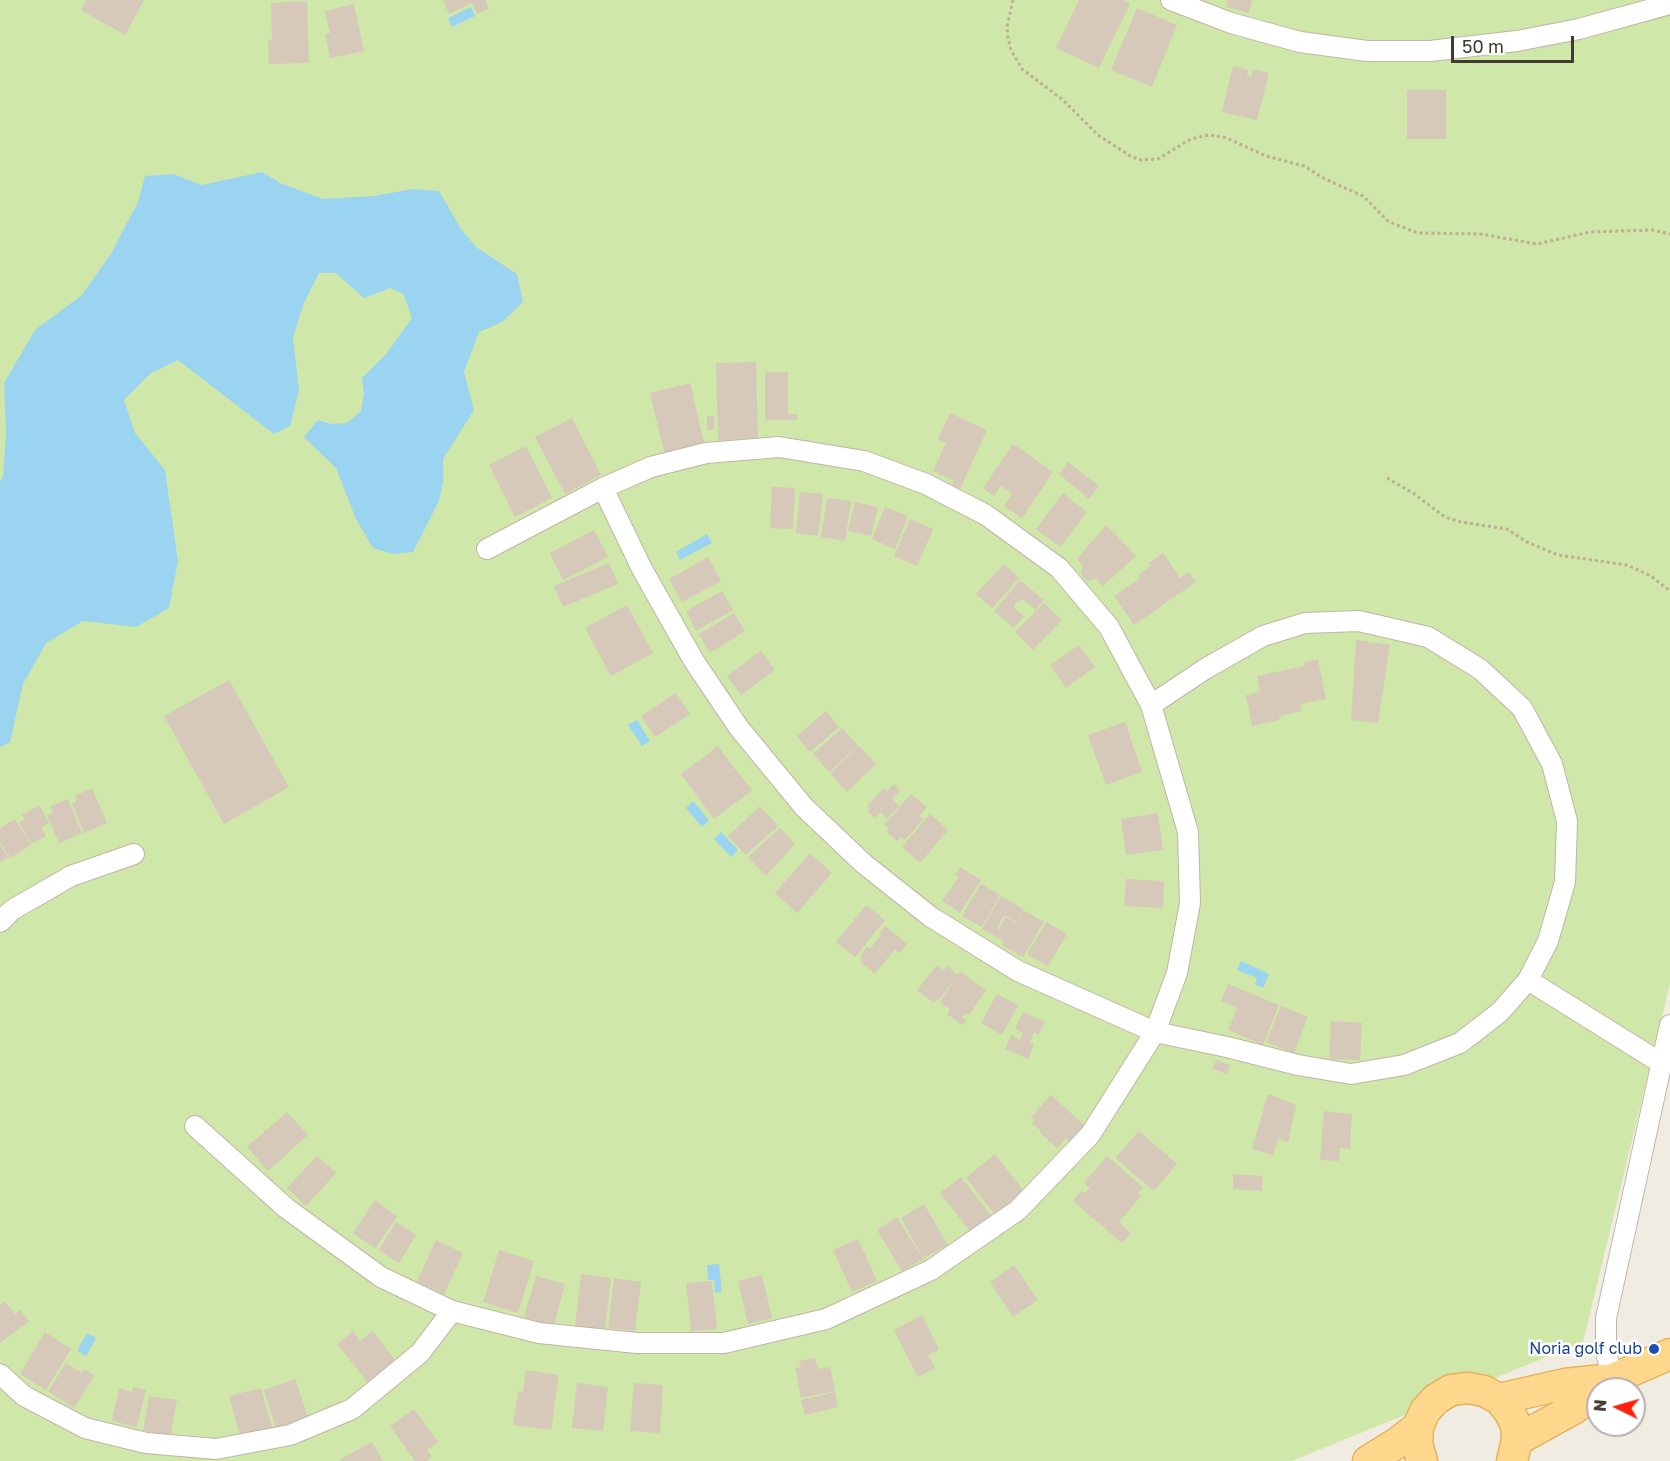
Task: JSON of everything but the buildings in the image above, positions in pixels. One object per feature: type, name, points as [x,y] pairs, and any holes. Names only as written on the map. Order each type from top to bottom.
[{"type":"main road","points":[[1623,1377],[1670,1354]]},
{"type":"main road","points":[[1499,1399],[1565,1384],[1586,1385]]},
{"type":"main road","points":[[1422,1461],[1417,1443],[1418,1427],[1425,1411],[1436,1399],[1451,1390],[1468,1388],[1484,1391],[1499,1399],[1509,1411],[1516,1425],[1515,1450]]},
{"type":"main road","points":[[1515,1450],[1586,1400]]},
{"type":"main road","points":[[1368,1461],[1418,1427]]},
{"type":"street","points":[[1171,0],[1231,23],[1300,42],[1367,51],[1430,51],[1517,41],[1579,29],[1670,4]]},
{"type":"street","points":[[195,1126],[286,1208],[381,1277],[452,1311],[539,1333],[637,1343],[724,1343],[826,1319],[931,1270],[1018,1210],[1090,1135],[1155,1032],[1176,973],[1190,903],[1188,832],[1151,705],[1109,627],[1059,568],[986,515],[927,484],[864,461],[779,447],[706,453],[651,467],[603,488],[487,549]]},
{"type":"street","points":[[603,488],[642,569],[694,662],[739,728],[804,807],[864,864],[931,917],[1018,970],[1155,1032],[1298,1065],[1351,1074],[1404,1065],[1460,1042],[1500,1012],[1528,980],[1548,941],[1565,882],[1567,821],[1552,764],[1522,708],[1480,669],[1428,637],[1359,621],[1305,623],[1263,636],[1204,669],[1151,705]]},
{"type":"street","points":[[0,922],[12,910],[71,876],[134,854]]},
{"type":"street","points":[[1528,980],[1661,1063]]},
{"type":"street","points":[[1605,1377],[1606,1318],[1670,1025]]},
{"type":"street","points":[[0,1374],[24,1396],[85,1428],[146,1443],[216,1449],[290,1435],[352,1408],[420,1353],[452,1311]]},
{"type":"path","points":[[1013,0],[1007,27],[1008,38],[1011,50],[1022,69],[1063,100],[1098,135],[1131,157],[1141,160],[1158,159],[1189,140],[1209,135],[1227,138],[1266,156],[1304,166],[1325,179],[1363,196],[1389,222],[1418,233],[1481,234],[1537,244],[1590,232],[1652,231],[1670,234]]},
{"type":"path","points":[[1387,478],[1413,493],[1445,517],[1461,522],[1507,529],[1527,542],[1558,555],[1627,565],[1651,576],[1670,591]]},
{"type":"green space","points":[[0,0],[1670,0],[1670,984],[1583,1342],[1292,1461],[0,1461]]},
{"type":"water","points":[[471,7],[475,16],[452,27],[448,18]]},
{"type":"water","points":[[262,172],[280,183],[323,199],[374,196],[413,189],[439,191],[461,229],[476,247],[517,274],[523,302],[502,322],[479,332],[464,372],[474,410],[443,459],[443,482],[439,501],[413,552],[393,554],[373,548],[356,519],[336,468],[304,437],[318,420],[331,424],[347,423],[361,411],[364,393],[362,378],[387,353],[412,318],[404,295],[390,288],[364,298],[336,273],[319,273],[303,305],[293,338],[299,390],[290,426],[274,434],[178,360],[150,374],[124,400],[135,433],[165,470],[178,561],[169,608],[136,627],[83,621],[46,643],[23,684],[10,742],[0,747],[0,482],[3,477],[6,434],[4,383],[35,330],[82,295],[112,252],[138,202],[145,176],[173,174],[202,185]]},
{"type":"water","points":[[707,534],[712,543],[680,560],[676,552]]},
{"type":"water","points":[[637,720],[650,741],[642,746],[628,725]]},
{"type":"water","points":[[693,801],[709,820],[702,827],[686,808]]},
{"type":"water","points":[[721,832],[738,850],[731,857],[714,839]]},
{"type":"water","points":[[1241,961],[1269,974],[1263,988],[1255,984],[1257,978],[1237,970]]},
{"type":"water","points":[[719,1264],[722,1292],[715,1293],[714,1280],[708,1280],[707,1265]]},
{"type":"water","points":[[87,1333],[96,1338],[86,1356],[77,1351]]},
{"type":"place","name":"Noria golf club","points":[[1654,1349]]}]
